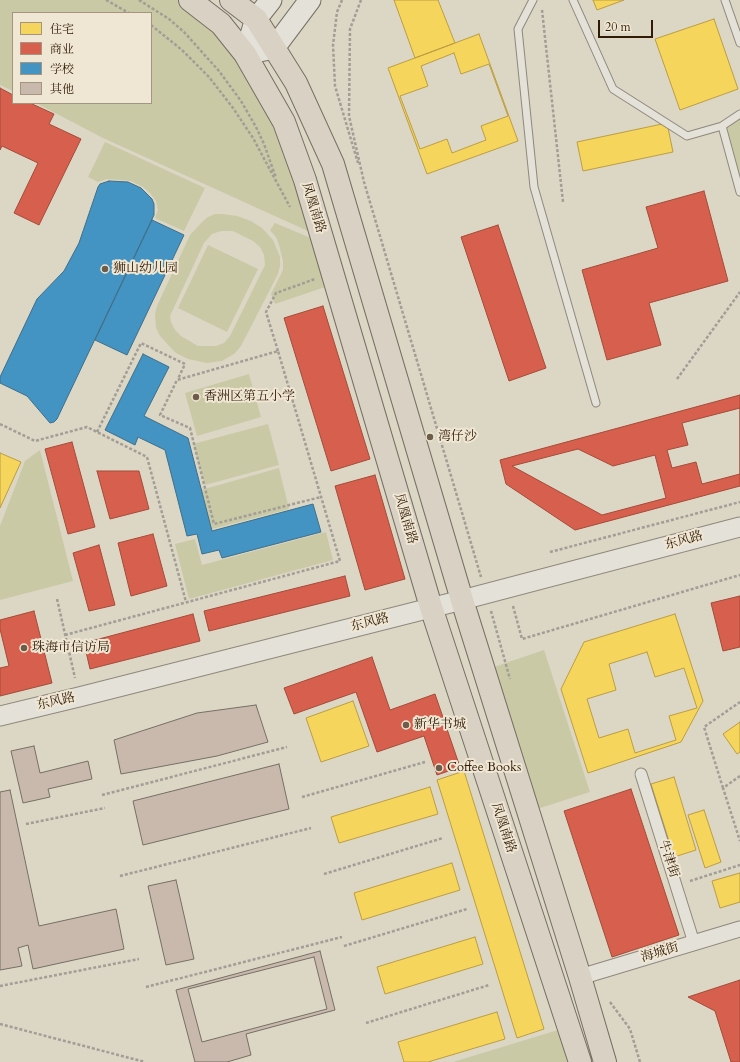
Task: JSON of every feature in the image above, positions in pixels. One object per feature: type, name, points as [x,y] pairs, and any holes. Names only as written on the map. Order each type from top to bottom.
[{"type":"main road","name":"凤凰南路","points":[[190,0],[221,24],[245,54],[284,122],[305,180],[431,608],[580,1062]]},
{"type":"main road","points":[[231,0],[256,19],[296,83],[332,164],[462,600],[588,975],[605,1062]]},
{"type":"main road","points":[[272,0],[256,19],[245,54],[274,48],[310,0]]},
{"type":"street","name":"东风路","points":[[0,716],[486,594],[740,527]]},
{"type":"street","name":"牛津街","points":[[641,774],[694,943]]},
{"type":"street","name":"海城街","points":[[588,975],[740,929]]},
{"type":"lane","points":[[534,0],[518,29],[534,187],[596,403]]},
{"type":"lane","points":[[573,0],[614,89],[687,136],[722,126],[740,114]]},
{"type":"lane","points":[[725,0],[740,43]]},
{"type":"lane","points":[[722,126],[740,192]]},
{"type":"path","points":[[106,0],[127,12]]},
{"type":"path","points":[[139,0],[169,19],[184,32],[218,71],[241,101],[256,127],[272,164],[277,182]]},
{"type":"path","points":[[342,0],[337,12],[332,45],[335,86],[486,594],[511,684]]},
{"type":"path","points":[[361,0],[350,29],[349,116],[364,182]]},
{"type":"path","points":[[542,8],[563,202]]},
{"type":"path","points":[[65,635],[340,562],[266,312],[276,293],[332,273]]},
{"type":"path","points":[[677,380],[740,292]]},
{"type":"path","points":[[97,432],[141,343],[185,364],[160,415],[190,428],[214,524],[321,497]]},
{"type":"path","points":[[177,380],[278,351]]},
{"type":"path","points":[[0,424],[35,441],[87,427],[146,457],[186,602]]},
{"type":"path","points":[[550,552],[740,502]]},
{"type":"path","points":[[507,588],[522,639],[740,575]]},
{"type":"path","points":[[57,599],[79,697]]},
{"type":"path","points":[[740,702],[704,727],[740,841]]},
{"type":"path","points":[[102,795],[288,747]]},
{"type":"path","points":[[302,797],[425,762]]},
{"type":"path","points":[[723,788],[740,776]]},
{"type":"path","points":[[26,824],[105,808]]},
{"type":"path","points":[[120,876],[311,828]]},
{"type":"path","points":[[324,874],[443,838]]},
{"type":"path","points":[[676,886],[740,865]]},
{"type":"path","points":[[344,946],[467,909]]},
{"type":"path","points":[[146,987],[342,937]]},
{"type":"path","points":[[0,986],[139,959]]},
{"type":"path","points":[[588,975],[630,1029],[640,1062]]},
{"type":"path","points":[[366,1023],[489,985]]},
{"type":"path","points":[[0,1024],[145,1062]]},
{"type":"green space","points":[[0,0],[190,0],[245,54],[321,237],[103,138],[38,104],[152,104],[152,12],[12,12],[12,91],[0,85]]},
{"type":"green space","points":[[740,117],[740,177],[726,128]]},
{"type":"green space","points":[[105,142],[205,188],[184,231],[155,218],[158,210],[156,201],[143,187],[131,181],[107,179],[98,182],[88,177]]},
{"type":"green space","points":[[215,214],[237,216],[251,221],[262,228],[273,240],[280,257],[280,266],[278,274],[241,346],[234,354],[222,361],[207,363],[188,359],[176,353],[160,336],[156,328],[155,314],[157,306],[190,235],[208,217]],"holes":[[[221,231],[233,231],[253,241],[260,247],[264,255],[265,265],[230,336],[224,343],[216,346],[198,346],[181,336],[175,330],[170,316],[204,243],[212,234]]]},
{"type":"green space","points":[[275,223],[318,241],[331,285],[275,304],[271,294],[283,270],[283,261],[276,237],[270,230]]},
{"type":"green space","points":[[208,245],[258,269],[227,332],[178,308]]},
{"type":"green space","points":[[249,374],[261,417],[197,436],[185,393]]},
{"type":"green space","points":[[268,424],[279,465],[205,485],[193,444]]},
{"type":"green space","points":[[40,450],[73,581],[0,600],[0,526],[25,461]]},
{"type":"green space","points":[[279,468],[289,509],[212,529],[201,490]]},
{"type":"green space","points":[[326,532],[333,560],[189,599],[175,544],[195,539],[202,565]]},
{"type":"green space","points":[[544,650],[590,792],[534,810],[488,669]]},
{"type":"green space","points":[[558,1030],[568,1062],[453,1062]]},
{"type":"building: 住宅","points":[[394,0],[438,0],[455,43],[415,58]]},
{"type":"building: 住宅","points":[[593,0],[624,0],[597,10]]},
{"type":"building: 住宅","points":[[714,19],[738,89],[680,110],[655,39]]},
{"type":"building: 住宅","points":[[479,34],[518,141],[427,174],[388,68]]},
{"type":"building: 住宅","points":[[454,53],[461,74],[489,64],[508,116],[481,126],[486,140],[452,153],[447,139],[420,149],[400,96],[428,86],[421,66]]},
{"type":"building: 住宅","points":[[667,123],[673,152],[583,171],[577,142]]},
{"type":"building: 住宅","points":[[0,453],[21,462],[0,508]]},
{"type":"building: 住宅","points":[[675,614],[703,701],[681,742],[588,773],[561,689],[584,642]]},
{"type":"building: 住宅","points":[[647,652],[655,677],[684,668],[697,708],[669,716],[676,740],[635,753],[628,729],[599,738],[587,699],[616,690],[609,664]]},
{"type":"building: 住宅","points":[[353,701],[369,746],[321,762],[306,718]]},
{"type":"building: 住宅","points":[[740,722],[740,752],[737,754],[723,734]]},
{"type":"building: 住宅","points":[[464,771],[544,1029],[517,1038],[437,780]]},
{"type":"building: 住宅","points":[[674,777],[696,850],[674,857],[651,784]]},
{"type":"building: 住宅","points":[[430,787],[438,814],[339,843],[331,817]]},
{"type":"building: 住宅","points":[[704,810],[721,862],[705,868],[688,815]]},
{"type":"building: 住宅","points":[[452,863],[460,890],[362,920],[354,893]]},
{"type":"building: 住宅","points":[[740,873],[740,902],[720,908],[712,881]]},
{"type":"building: 住宅","points":[[475,937],[483,964],[385,994],[377,967]]},
{"type":"building: 住宅","points":[[497,1012],[505,1039],[428,1062],[404,1062],[398,1042]]},
{"type":"building: 商业","points":[[0,88],[12,94],[12,104],[32,104],[54,114],[49,124],[81,139],[39,225],[14,213],[38,163],[2,146],[0,150]]},
{"type":"building: 商业","points":[[704,191],[728,281],[649,303],[661,345],[607,360],[582,270],[658,248],[646,207]]},
{"type":"building: 商业","points":[[498,225],[546,368],[509,381],[461,237]]},
{"type":"building: 商业","points":[[323,306],[370,459],[331,471],[284,318]]},
{"type":"building: 商业","points":[[740,395],[740,486],[575,530],[506,484],[500,460]]},
{"type":"building: 商业","points":[[740,408],[740,474],[702,484],[696,462],[672,468],[667,450],[688,445],[682,423]]},
{"type":"building: 商业","points":[[72,442],[95,527],[68,534],[45,449]]},
{"type":"building: 商业","points":[[578,449],[613,466],[655,455],[666,498],[602,515],[512,466]]},
{"type":"building: 商业","points":[[97,471],[139,471],[149,509],[110,519]]},
{"type":"building: 商业","points":[[375,475],[405,579],[365,590],[335,486]]},
{"type":"building: 商业","points":[[153,534],[167,586],[131,596],[118,543]]},
{"type":"building: 商业","points":[[99,545],[115,605],[89,611],[73,553]]},
{"type":"building: 商业","points":[[345,576],[350,596],[209,631],[204,611]]},
{"type":"building: 商业","points":[[740,596],[740,647],[723,651],[711,603]]},
{"type":"building: 商业","name":"珠海市信访局","points":[[34,611],[52,683],[0,696],[0,668],[9,666],[0,629],[0,620]]},
{"type":"building: 商业","points":[[193,614],[200,641],[90,669],[84,643]]},
{"type":"building: 商业","name":"新华书城","points":[[372,657],[390,710],[435,694],[460,767],[437,775],[424,736],[377,752],[356,692],[294,714],[284,688]]},
{"type":"building: 商业","points":[[631,789],[679,935],[612,957],[564,811]]},
{"type":"building: 商业","points":[[740,980],[740,1062],[731,1062],[715,1011],[688,997]]},
{"type":"building: 学校","points":[[109,181],[128,182],[141,188],[152,199],[154,204],[154,215],[57,419],[50,423],[27,396],[0,383],[0,377],[37,299],[64,271],[79,243],[98,187],[100,184]]},
{"type":"building: 学校","points":[[152,220],[184,235],[127,355],[95,340]]},
{"type":"building: 学校","points":[[143,354],[169,367],[144,416],[188,438],[212,531],[313,504],[321,532],[222,558],[219,550],[202,554],[197,534],[187,536],[165,450],[138,437],[135,445],[105,430]]},
{"type":"building: 其他","points":[[256,705],[268,742],[217,756],[121,774],[114,740],[197,713]]},
{"type":"building: 其他","points":[[34,746],[40,773],[88,761],[92,779],[48,789],[50,797],[23,803],[11,751]]},
{"type":"building: 其他","points":[[279,764],[289,809],[143,845],[133,801]]},
{"type":"building: 其他","points":[[10,790],[39,926],[116,909],[124,949],[33,969],[28,945],[18,948],[22,966],[0,970],[0,792]]},
{"type":"building: 其他","points":[[176,880],[194,959],[166,965],[148,886]]},
{"type":"building: 其他","points":[[320,951],[335,1010],[246,1034],[251,1055],[227,1062],[195,1062],[176,990]]},
{"type":"building: 其他","points":[[314,957],[327,1009],[202,1042],[188,989]]},
{"type":"place","name":"狮山幼儿园","points":[[105,269]]},
{"type":"place","name":"香洲区第五小学","points":[[196,397]]},
{"type":"place","name":"湾仔沙","points":[[430,437]]},
{"type":"place","name":"珠海市信访局","points":[[24,648]]},
{"type":"place","name":"新华书城","points":[[406,725]]},
{"type":"place","name":"Coffee Books","points":[[439,768]]}]
